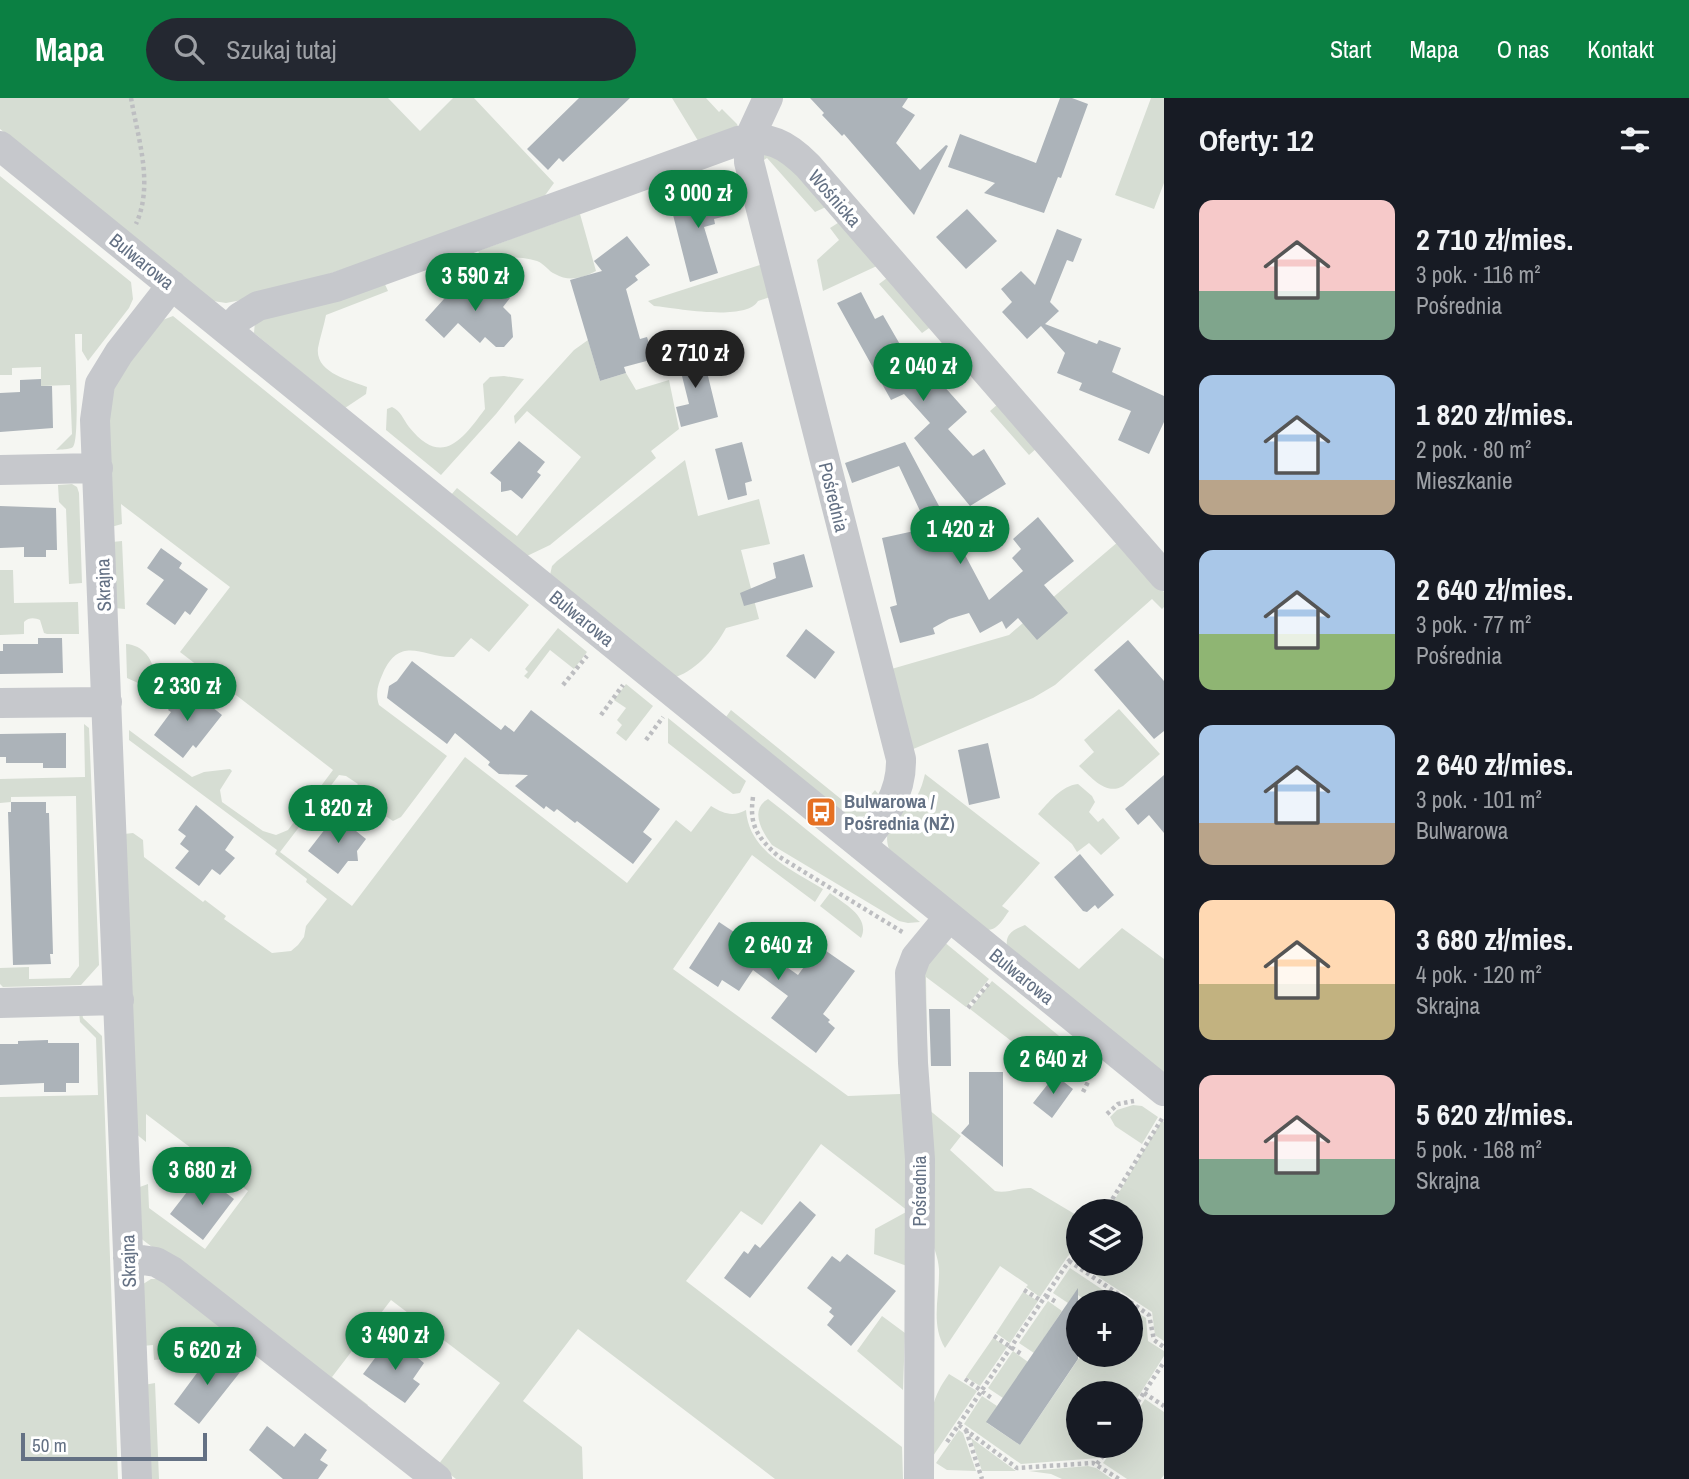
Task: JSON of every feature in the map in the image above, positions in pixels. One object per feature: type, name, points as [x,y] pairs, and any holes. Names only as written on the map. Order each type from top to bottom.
[{"type":"street","points":[[749,139],[768,98]]},
{"type":"street","name":"Pośrednia","points":[[749,139],[748,153],[752,175],[901,759],[901,779],[896,794],[885,816],[861,845]]},
{"type":"street","name":"Wośnicka","points":[[228,330],[240,317],[258,306],[336,287],[738,141],[768,139],[808,166],[1164,576]]},
{"type":"street","name":"Bulwarowa","points":[[0,146],[1164,1091]]},
{"type":"street","name":"Skrajna","points":[[137,1479],[95,420],[100,384],[119,353],[172,285]]},
{"type":"street","points":[[0,470],[98,468]]},
{"type":"street","points":[[0,703],[107,702]]},
{"type":"street","name":"Pośrednia","points":[[919,1479],[920,1159],[912,1063],[910,973],[916,957],[949,916]]},
{"type":"street","points":[[0,1003],[119,1000]]},
{"type":"street","points":[[128,1258],[156,1262],[172,1271],[437,1479]]},
{"type":"path","points":[[126,247],[139,217],[145,176],[131,98]]},
{"type":"path","points":[[563,685],[592,650]]},
{"type":"path","points":[[601,715],[628,679]]},
{"type":"path","points":[[646,740],[667,711]]},
{"type":"path","points":[[753,797],[752,823],[766,845],[778,856],[876,914],[924,947]]},
{"type":"path","points":[[968,1008],[995,976]]},
{"type":"path","points":[[1112,1199],[1164,1115]]},
{"type":"path","points":[[945,1445],[1066,1266]]},
{"type":"path","points":[[1091,1276],[1112,1290]]},
{"type":"path","points":[[1024,1290],[1042,1301]]},
{"type":"path","points":[[1046,1296],[1058,1303]]},
{"type":"path","points":[[1143,1311],[1149,1315],[1153,1340],[1164,1347]]},
{"type":"path","points":[[994,1336],[1023,1355]]},
{"type":"path","points":[[1164,1362],[1144,1393],[1164,1406]]},
{"type":"path","points":[[965,1379],[993,1399]]},
{"type":"path","points":[[959,1425],[1017,1468],[1093,1462],[1119,1479]]},
{"type":"path","points":[[966,1429],[982,1479]]},
{"type":"path","points":[[1097,1464],[1101,1458]]},
{"type":"shaded area","points":[[0,98],[388,98],[420,131],[453,98],[474,98],[554,183],[538,205],[262,296],[226,303],[213,301],[0,129]]},
{"type":"shaded area","points":[[672,98],[706,98],[719,112],[722,109],[737,124],[739,130],[700,144]]},
{"type":"shaded area","points":[[1151,98],[1164,98],[1164,183],[1154,209],[1115,195]]},
{"type":"shaded area","points":[[760,146],[769,147],[828,206],[815,212],[767,158],[761,162]]},
{"type":"shaded area","points":[[0,176],[131,282],[133,299],[129,308],[88,361],[82,351],[82,334],[75,334],[76,428],[73,447],[69,449],[56,450],[72,434],[70,385],[41,386],[41,367],[12,368],[12,375],[0,375]]},
{"type":"shaded area","points":[[580,214],[596,271],[586,276],[560,276],[540,262],[524,258],[482,259],[478,251]]},
{"type":"shaded area","points":[[841,221],[879,265],[823,291],[817,260],[839,240],[830,228]]},
{"type":"shaded area","points":[[763,264],[770,297],[740,311],[710,312],[654,306],[648,301]]},
{"type":"shaded area","points":[[887,278],[932,326],[922,333],[879,284]]},
{"type":"shaded area","points":[[383,280],[388,291],[326,315],[318,348],[322,364],[335,374],[367,387],[366,394],[345,408],[254,333],[255,321]]},
{"type":"shaded area","points":[[173,316],[529,605],[489,652],[471,638],[454,657],[406,651],[390,661],[378,685],[379,705],[447,756],[401,817],[393,821],[351,793],[358,784],[339,775],[280,852],[352,906],[465,757],[627,883],[676,820],[691,832],[711,806],[728,814],[746,810],[749,825],[763,848],[785,866],[823,889],[815,902],[752,855],[673,969],[848,1096],[900,1094],[899,1049],[904,1049],[910,1157],[910,1265],[874,1254],[875,1229],[908,1211],[821,1144],[762,1225],[741,1211],[686,1281],[902,1447],[903,1479],[775,1479],[578,1329],[523,1401],[582,1447],[583,1479],[456,1479],[438,1465],[500,1383],[391,1300],[332,1377],[368,1405],[365,1409],[139,1237],[137,1188],[148,1184],[149,1208],[205,1249],[248,1191],[146,1114],[146,1142],[135,1133],[124,834],[133,833],[143,840],[144,857],[203,902],[205,900],[226,916],[224,919],[272,953],[291,951],[298,945],[304,937],[306,926],[327,899],[275,854],[277,850],[129,740],[129,730],[192,777],[204,772],[230,769],[232,771],[220,790],[222,802],[263,831],[276,835],[288,830],[333,770],[180,652],[230,587],[121,504],[122,524],[111,527],[106,414],[110,386],[123,365],[160,321]]},
{"type":"shaded area","points":[[588,340],[600,381],[626,373],[636,390],[669,380],[679,429],[651,451],[656,458],[550,545],[527,556],[451,495],[457,488],[517,536],[581,457],[527,411],[515,424],[514,416],[574,350]]},
{"type":"shaded area","points":[[490,377],[524,379],[441,475],[386,430],[387,409],[392,407],[421,439],[432,446],[451,445],[468,431],[485,409],[483,384]]},
{"type":"shaded area","points":[[998,404],[1037,448],[1029,455],[990,411]]},
{"type":"shaded area","points":[[685,460],[698,516],[759,499],[770,544],[741,550],[759,619],[726,628],[705,657],[692,669],[676,677],[550,575],[552,566],[557,561]]},
{"type":"shaded area","points":[[72,484],[77,487],[79,493],[82,583],[69,584],[66,509],[59,502],[58,485]]},
{"type":"shaded area","points":[[122,541],[125,609],[114,608],[112,542]]},
{"type":"shaded area","points":[[1119,541],[1164,592],[1164,607],[1162,609],[1152,599],[1055,685],[1033,698],[911,750],[888,670],[1009,635]]},
{"type":"shaded area","points":[[0,570],[13,570],[14,603],[78,602],[79,634],[44,633],[40,620],[32,618],[24,622],[24,634],[0,635]]},
{"type":"shaded area","points":[[558,628],[587,652],[574,669],[550,650],[528,679],[524,676],[528,672],[525,669]]},
{"type":"shaded area","points":[[126,644],[145,652],[154,670],[153,684],[147,687],[127,678]]},
{"type":"shaded area","points":[[626,684],[653,706],[626,741],[616,733],[622,725],[617,720],[626,708],[614,700]]},
{"type":"shaded area","points":[[1119,709],[1160,754],[1123,786],[1111,789],[1099,784],[1079,766],[1094,752],[1084,740]]},
{"type":"shaded area","points":[[731,710],[857,812],[875,790],[882,799],[866,816],[852,818],[845,814],[726,717]]},
{"type":"shaded area","points":[[668,718],[746,781],[740,793],[733,794],[668,743]]},
{"type":"shaded area","points":[[84,724],[89,728],[99,965],[81,985],[3,987],[0,984],[0,968],[29,967],[29,979],[70,978],[79,966],[76,796],[11,797],[11,802],[0,803],[0,779],[85,777]]},
{"type":"shaded area","points":[[925,774],[1040,863],[1002,906],[1009,911],[994,928],[987,930],[889,849],[887,840],[891,826],[917,796]]},
{"type":"shaded area","points":[[1078,784],[1095,802],[1089,812],[1098,822],[1103,818],[1120,838],[1101,855],[1089,843],[1077,852],[1072,844],[1038,814],[1061,791]]},
{"type":"shaded area","points":[[768,799],[920,922],[899,921],[772,845],[761,828],[758,815],[762,804]]},
{"type":"shaded area","points":[[830,893],[859,917],[863,930],[861,938],[820,906]]},
{"type":"shaded area","points":[[1025,925],[1079,969],[1122,928],[1164,959],[1164,1074],[1007,946],[1009,935]]},
{"type":"shaded area","points":[[943,941],[989,979],[966,1007],[926,977],[928,1109],[961,1136],[950,1150],[995,1191],[1031,1188],[1066,1209],[1066,1259],[1040,1297],[1026,1287],[1028,1285],[1000,1266],[945,1348],[940,1339],[937,1319],[938,1265],[929,1236],[923,1106],[925,967]]},
{"type":"shaded area","points":[[992,981],[1075,1049],[1052,1039],[1047,1040],[1033,1058],[970,1009]]},
{"type":"shaded area","points":[[79,1012],[82,1012],[83,1018],[102,1036],[118,1479],[0,1479],[0,1097],[98,1095],[96,1038],[80,1022]]},
{"type":"shaded area","points":[[1133,1105],[1142,1106],[1158,1117],[1142,1144],[1115,1126],[1110,1117],[1117,1110]]},
{"type":"shaded area","points":[[1162,1120],[1164,1341],[1155,1335],[1152,1312],[1143,1306],[1143,1290],[1118,1290],[1097,1276],[1143,1276],[1143,1199],[1115,1199]]},
{"type":"shaded area","points":[[1066,1274],[1082,1276],[1103,1290],[1066,1290],[1066,1302],[1053,1293]]},
{"type":"shaded area","points":[[151,1279],[160,1279],[278,1373],[224,1331],[206,1348],[191,1350],[186,1357],[154,1360],[153,1345],[142,1346],[140,1286]]},
{"type":"shaded area","points":[[1023,1292],[1038,1301],[1010,1343],[996,1333]]},
{"type":"shaded area","points":[[1048,1301],[1062,1311],[1034,1353],[1019,1343]]},
{"type":"shaded area","points":[[882,1316],[905,1333],[903,1390],[857,1351]]},
{"type":"shaded area","points":[[1143,1316],[1146,1318],[1148,1341],[1164,1351],[1164,1356],[1143,1389],[1143,1381],[1066,1381],[1066,1458],[1099,1458],[1021,1464],[964,1424],[982,1396],[997,1406],[987,1423],[1020,1445],[1073,1367],[1143,1367]]},
{"type":"shaded area","points":[[993,1338],[1007,1347],[980,1386],[966,1377]]},
{"type":"shaded area","points":[[1013,1351],[1028,1362],[1003,1398],[988,1388]]},
{"type":"shaded area","points":[[949,1374],[977,1391],[933,1456],[932,1413],[937,1395]]},
{"type":"shaded area","points":[[155,1383],[159,1479],[147,1479],[144,1385]]},
{"type":"shaded area","points":[[1145,1399],[1164,1412],[1164,1475],[1161,1479],[1127,1479],[1103,1463],[1107,1458],[1143,1458]]},
{"type":"shaded area","points":[[959,1430],[963,1433],[976,1471],[947,1470],[936,1463]]},
{"type":"shaded area","points":[[971,1438],[1016,1471],[982,1471]]},
{"type":"shaded area","points":[[1088,1466],[1112,1479],[1062,1479],[1051,1474],[1029,1471]]},
{"type":"building","points":[[579,98],[630,98],[563,162],[559,158],[548,170],[527,149]]},
{"type":"building","points":[[810,98],[908,98],[902,107],[915,115],[896,143],[920,170],[948,146],[914,215],[844,134],[842,136],[822,115],[824,113]]},
{"type":"building","points":[[1060,98],[1072,98],[1088,104],[1061,178],[1058,177],[1044,213],[984,193],[995,183],[948,167],[960,134],[1036,163]]},
{"type":"building","points":[[718,187],[726,216],[714,219],[715,224],[704,227],[718,273],[690,282],[670,203]]},
{"type":"building","points":[[967,209],[997,241],[966,269],[936,237]]},
{"type":"building","points":[[1057,229],[1082,239],[1073,262],[1067,260],[1050,302],[1059,311],[1045,324],[1097,344],[1099,340],[1121,348],[1112,372],[1164,396],[1164,422],[1149,454],[1118,440],[1131,411],[1079,390],[1082,383],[1057,373],[1065,353],[1041,326],[1027,339],[1002,312],[1012,302],[1001,289],[1021,271],[1035,285]]},
{"type":"building","points":[[627,236],[650,265],[635,276],[638,280],[626,289],[640,339],[647,337],[654,359],[624,367],[626,373],[600,381],[570,280],[602,271],[594,261]]},
{"type":"building","points":[[484,275],[510,298],[503,307],[511,315],[513,337],[504,347],[496,347],[485,337],[480,343],[458,323],[444,338],[425,320],[453,289],[455,291],[466,279],[473,286]]},
{"type":"building","points":[[861,292],[875,319],[883,315],[909,360],[920,354],[925,365],[967,412],[948,429],[973,456],[984,449],[1006,484],[970,506],[914,438],[930,423],[904,394],[891,400],[837,303]]},
{"type":"building","points":[[695,346],[704,373],[707,372],[718,417],[681,427],[676,407],[689,404],[676,352]]},
{"type":"building","points":[[41,379],[41,386],[52,386],[53,428],[0,432],[0,393],[20,392],[20,380]]},
{"type":"building","points":[[519,441],[545,462],[537,472],[541,475],[522,499],[511,490],[501,492],[501,482],[490,473]]},
{"type":"building","points":[[742,442],[752,481],[745,483],[747,495],[728,500],[715,449]]},
{"type":"building","points":[[905,442],[989,600],[1023,571],[1012,558],[1021,549],[1013,539],[1038,517],[1074,561],[1044,585],[1068,613],[1037,640],[1018,618],[1006,629],[1002,621],[980,633],[969,613],[949,619],[933,628],[935,634],[900,643],[890,607],[897,605],[882,538],[928,528],[899,466],[852,483],[845,463]]},
{"type":"building","points":[[0,506],[56,508],[57,550],[46,550],[46,557],[24,557],[24,547],[0,548]]},
{"type":"building","points":[[161,548],[182,563],[179,568],[208,589],[190,615],[185,611],[175,625],[146,604],[164,580],[147,568]]},
{"type":"building","points":[[804,554],[813,587],[744,606],[740,593],[776,578],[773,563]]},
{"type":"building","points":[[806,629],[835,652],[815,679],[786,656]]},
{"type":"building","points":[[38,638],[62,638],[63,673],[0,674],[0,651],[3,651],[3,644],[38,644]]},
{"type":"building","points":[[1128,640],[1164,681],[1164,731],[1154,739],[1094,670]]},
{"type":"building","points":[[412,661],[501,730],[505,725],[514,732],[531,710],[660,809],[643,832],[652,839],[633,864],[577,821],[575,823],[557,809],[554,812],[546,806],[544,809],[515,786],[528,775],[499,774],[488,765],[490,762],[455,733],[447,744],[387,698],[389,686],[397,681]]},
{"type":"building","points":[[186,686],[222,715],[196,748],[193,745],[183,758],[154,735]]},
{"type":"building","points":[[66,733],[66,768],[43,768],[43,763],[6,763],[6,757],[0,757],[0,734]]},
{"type":"building","points":[[988,743],[1000,798],[969,805],[958,750]]},
{"type":"building","points":[[1164,775],[1164,833],[1149,815],[1138,825],[1125,809]]},
{"type":"building","points":[[11,802],[46,802],[46,813],[49,813],[53,954],[50,954],[51,964],[13,965],[8,812],[11,812]]},
{"type":"building","points":[[196,805],[234,837],[225,850],[235,858],[220,875],[212,869],[199,886],[175,868],[189,851],[180,844],[186,836],[178,830]]},
{"type":"building","points":[[336,815],[366,839],[357,851],[358,861],[348,861],[338,874],[308,851]]},
{"type":"building","points":[[1080,854],[1114,895],[1098,909],[1095,905],[1087,912],[1083,911],[1054,877]]},
{"type":"building","points":[[719,922],[798,975],[819,946],[855,971],[823,1014],[835,1028],[816,1053],[771,1018],[788,996],[753,970],[739,991],[722,980],[718,987],[689,968]]},
{"type":"building","points":[[929,1009],[950,1009],[951,1066],[931,1066]]},
{"type":"building","points":[[48,1040],[48,1043],[79,1043],[79,1083],[66,1083],[66,1092],[44,1092],[44,1083],[0,1085],[0,1044]]},
{"type":"building","points":[[969,1072],[1003,1072],[1003,1167],[961,1133],[969,1124]]},
{"type":"building","points":[[1055,1075],[1073,1089],[1052,1118],[1033,1103]]},
{"type":"building","points":[[201,1174],[234,1199],[203,1240],[170,1214]]},
{"type":"building","points":[[800,1201],[816,1215],[750,1298],[724,1278],[744,1251],[748,1254],[755,1244],[760,1248]]},
{"type":"building","points":[[847,1254],[896,1291],[851,1346],[827,1325],[834,1316],[829,1312],[832,1308],[807,1288],[832,1256],[840,1262]]},
{"type":"building","points":[[1066,1305],[1066,1367],[1073,1367],[1020,1445],[986,1422]]},
{"type":"building","points":[[387,1342],[403,1354],[407,1349],[424,1363],[413,1379],[420,1384],[405,1403],[363,1374]]},
{"type":"building","points":[[214,1350],[241,1371],[199,1424],[174,1404]]},
{"type":"building","points":[[267,1426],[294,1447],[305,1433],[327,1450],[320,1460],[328,1465],[318,1479],[283,1479],[249,1450]]},
{"type":"place","name":"Bulwarowa / Pośrednia (NŻ)","points":[[821,812]]}]
